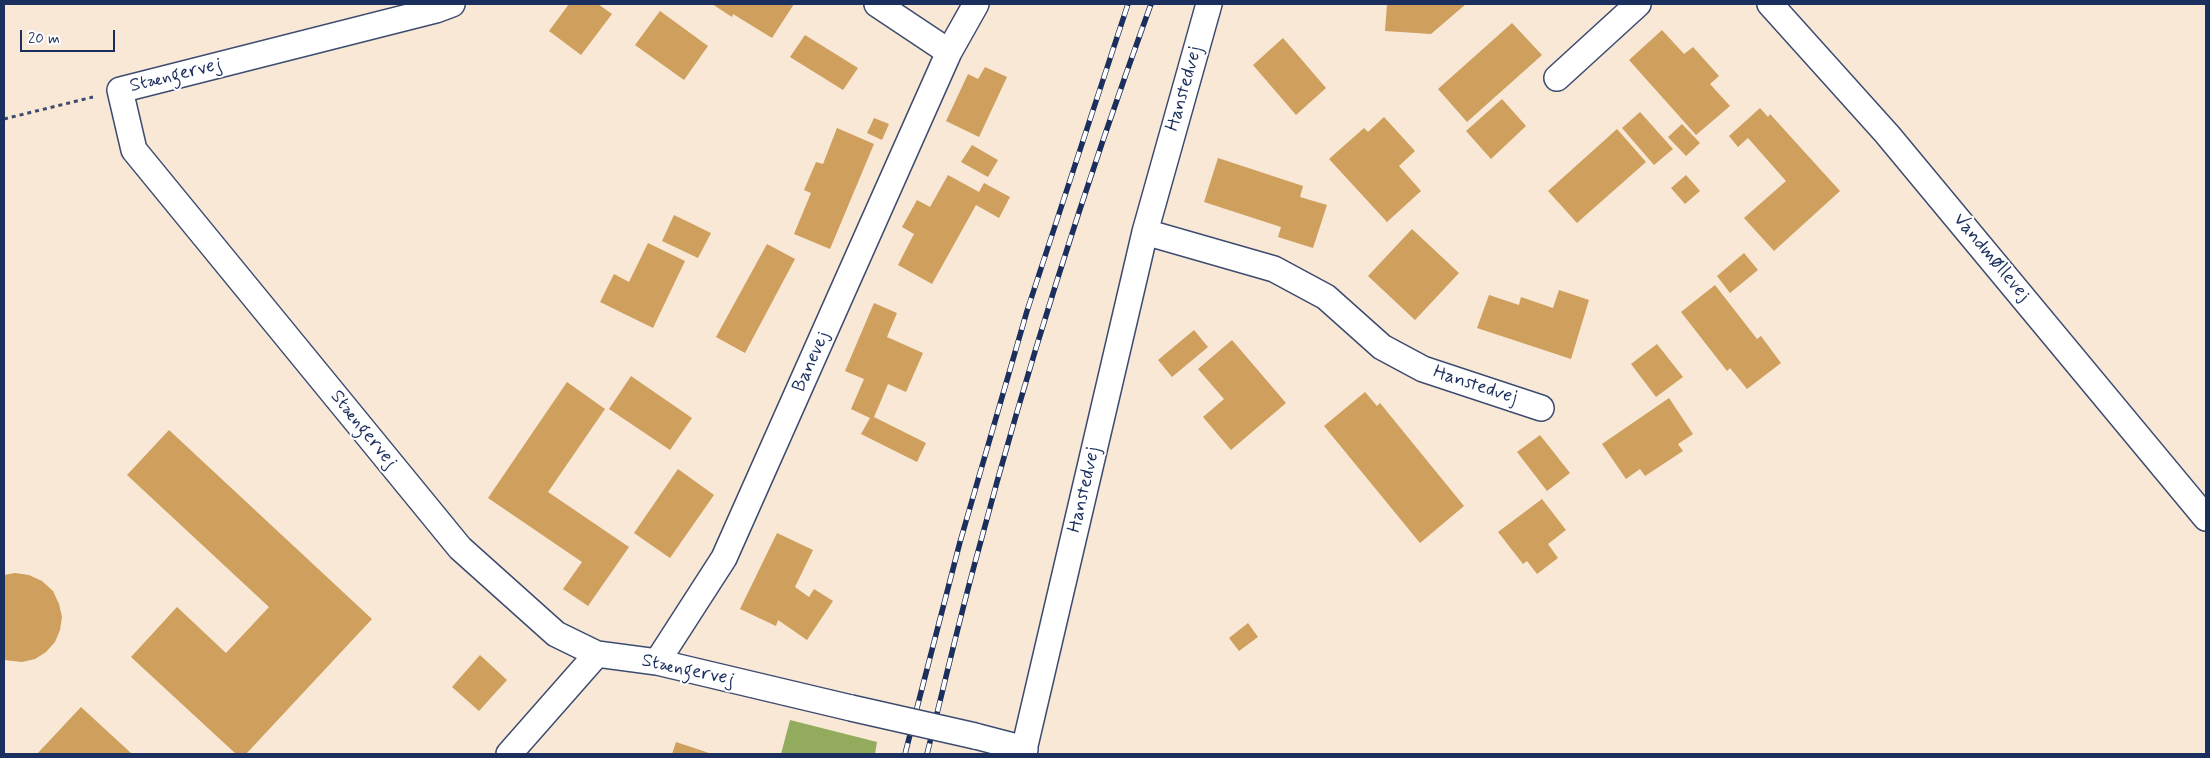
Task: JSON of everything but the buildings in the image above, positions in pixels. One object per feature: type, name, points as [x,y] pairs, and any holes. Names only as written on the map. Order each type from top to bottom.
[{"type":"street","name":"Stængervej","points":[[452,4],[436,10],[120,90],[134,150],[460,548],[556,634],[596,654],[657,662],[975,736],[1024,751]]},
{"type":"street","points":[[877,4],[950,52]]},
{"type":"street","name":"Banevej","points":[[657,662],[724,558],[950,52],[976,4]]},
{"type":"street","name":"Hanstedvej","points":[[1024,751],[1145,232],[1209,4]]},
{"type":"street","points":[[1558,78],[1638,4]]},
{"type":"street","name":"Vandmøllevej","points":[[1770,4],[1887,134],[2206,518]]},
{"type":"street","name":"Hanstedvej","points":[[1145,232],[1274,270],[1326,297],[1382,347],[1423,369],[1541,408]]},
{"type":"street","points":[[509,754],[596,654]]},
{"type":"path","points":[[4,118],[120,90]]},
{"type":"green space","points":[[790,720],[877,742],[875,754],[781,754]]},
{"type":"railway","points":[[905,754],[960,542],[1027,311],[1128,4]]},
{"type":"railway","points":[[927,754],[972,574],[1017,411],[1081,206],[1151,4]]}]
